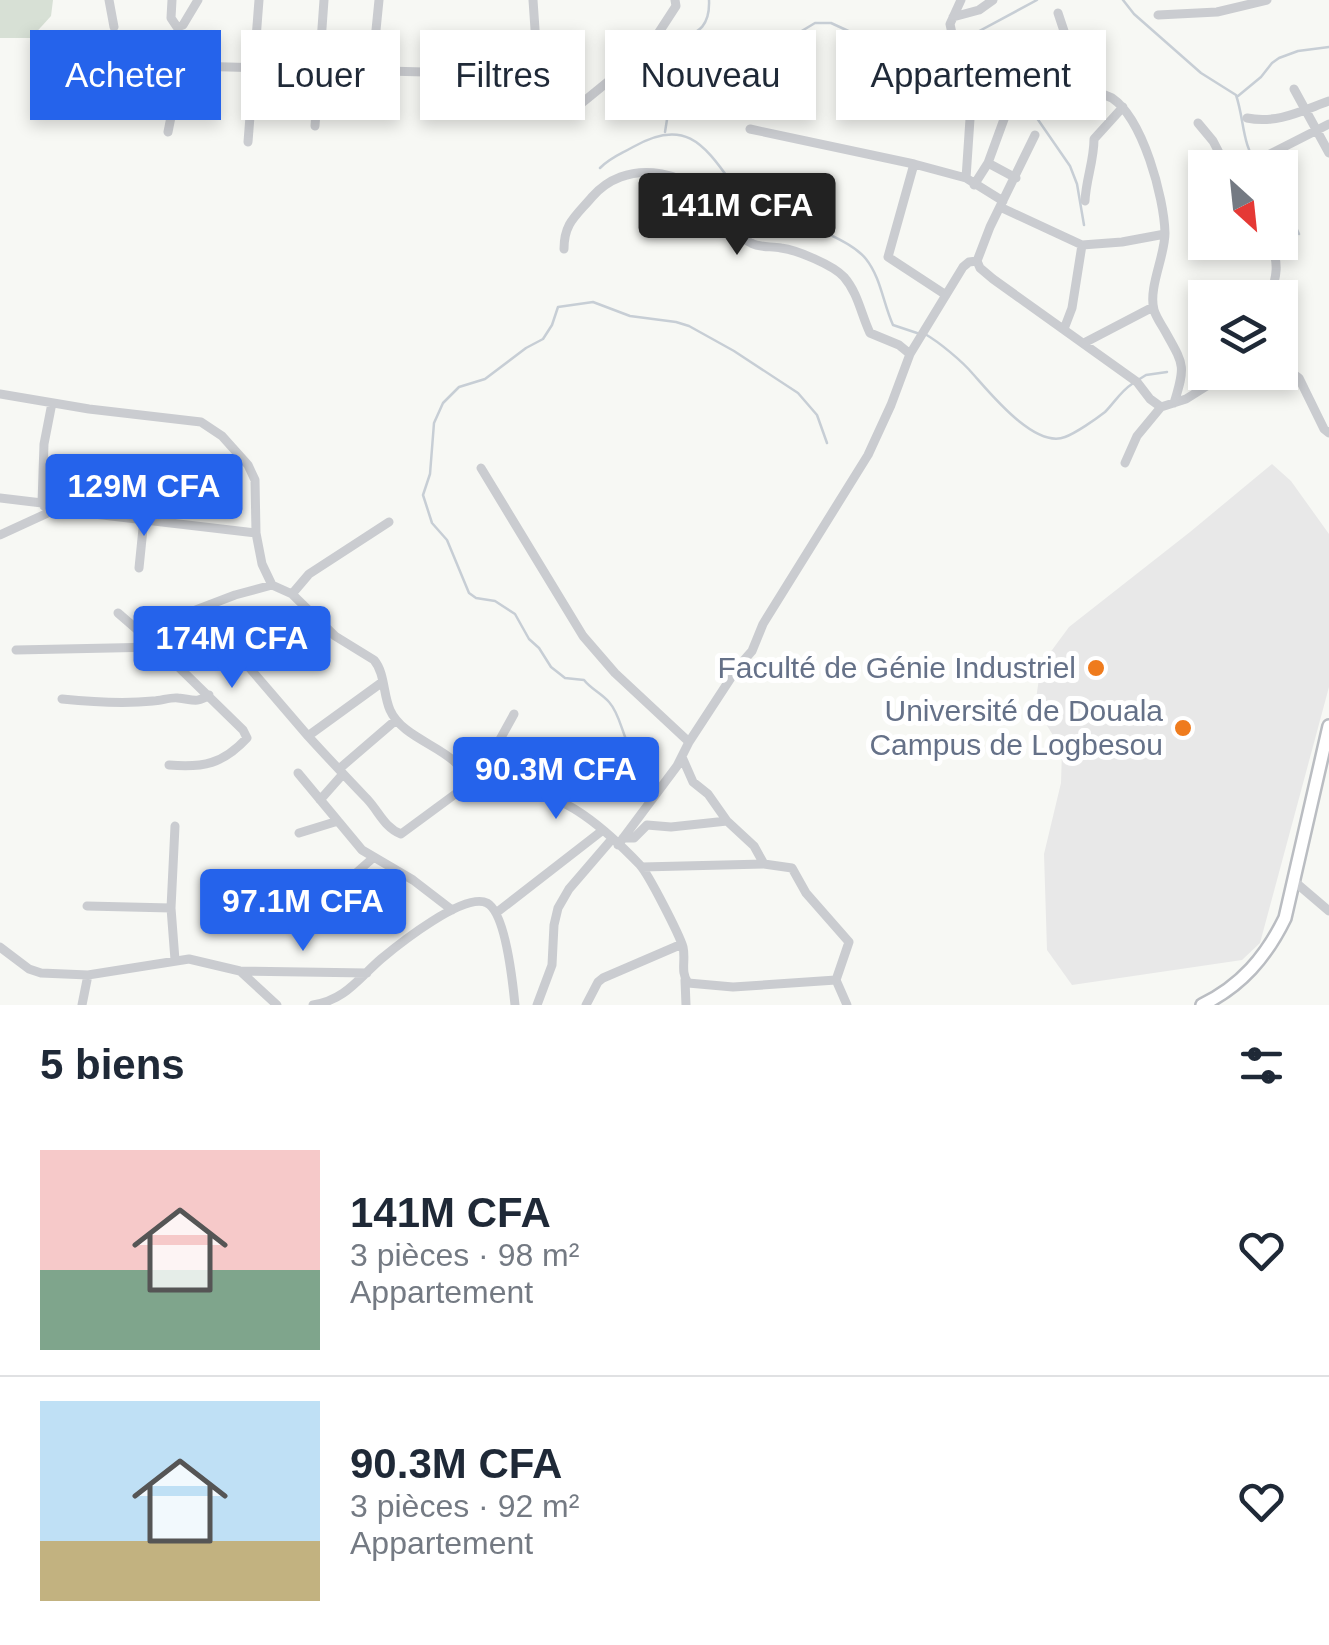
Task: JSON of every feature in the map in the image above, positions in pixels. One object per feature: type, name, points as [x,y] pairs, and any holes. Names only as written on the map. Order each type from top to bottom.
[{"type":"main road","points":[[1202,1005],[1217,1002],[1244,978],[1270,946],[1285,918],[1324,775],[1329,726]]},
{"type":"street","points":[[109,0],[114,26]]},
{"type":"street","points":[[172,0],[171,18],[177,26],[184,24],[198,0]]},
{"type":"street","points":[[257,30],[259,0]]},
{"type":"street","points":[[321,30],[324,0]]},
{"type":"street","points":[[375,30],[378,0]]},
{"type":"street","points":[[400,71],[536,75],[534,0]]},
{"type":"street","points":[[585,101],[648,50],[676,6],[675,0]]},
{"type":"street","points":[[951,30],[950,24],[962,0]]},
{"type":"street","points":[[953,17],[980,10],[993,0]]},
{"type":"street","points":[[1158,15],[1217,12],[1266,0]]},
{"type":"street","points":[[1058,14],[1063,30]]},
{"type":"street","points":[[168,132],[179,77],[186,68],[241,68]]},
{"type":"street","points":[[1294,89],[1329,152]]},
{"type":"street","points":[[1106,96],[1123,107],[1138,133],[1160,198],[1165,234],[1153,307],[1183,364],[1174,403]]},
{"type":"street","points":[[1247,118],[1270,120],[1329,101]]},
{"type":"street","points":[[1085,201],[1094,139],[1123,107]]},
{"type":"street","points":[[248,142],[250,120]]},
{"type":"street","points":[[315,120],[315,126]]},
{"type":"street","points":[[969,120],[970,181]]},
{"type":"street","points":[[970,181],[988,163],[1004,120]]},
{"type":"street","points":[[1198,122],[1217,150]]},
{"type":"street","points":[[1278,150],[1329,124]]},
{"type":"street","points":[[750,128],[914,164],[970,181],[1001,204],[1082,245],[1165,234]]},
{"type":"street","points":[[1035,135],[977,261],[980,268],[1137,382],[1162,407]]},
{"type":"street","points":[[988,163],[1016,178]]},
{"type":"street","points":[[914,164],[888,257],[946,295]]},
{"type":"street","points":[[564,249],[568,224],[612,179],[633,172],[670,177],[703,192],[748,243],[786,248],[834,269],[857,298],[870,332],[910,354]]},
{"type":"street","points":[[1064,329],[1072,308],[1082,245]]},
{"type":"street","points":[[537,1005],[552,965],[558,908],[568,889],[618,841],[672,774],[689,742],[752,651],[763,624],[868,455],[910,354],[963,267],[977,261]]},
{"type":"street","points":[[1084,343],[1153,307]]},
{"type":"street","points":[[1298,377],[1329,433]]},
{"type":"street","points":[[1125,463],[1142,428],[1162,407],[1186,400],[1201,390]]},
{"type":"street","points":[[0,409],[1,394],[201,422],[211,428],[248,464],[255,480],[256,534],[262,564],[272,585]]},
{"type":"street","points":[[42,503],[44,444],[52,402]]},
{"type":"street","points":[[481,468],[583,636],[689,742]]},
{"type":"street","points":[[0,498],[42,503],[50,512]]},
{"type":"street","points":[[0,535],[60,510],[256,534]]},
{"type":"street","points":[[139,568],[144,519]]},
{"type":"street","points":[[292,594],[309,574],[388,522]]},
{"type":"street","points":[[157,642],[158,629],[168,622],[235,594],[272,585],[292,594],[336,636],[379,665],[381,683],[396,720],[445,754],[482,791],[495,796],[535,795],[553,799],[618,841],[642,867],[682,944],[686,1005]]},
{"type":"street","points":[[200,609],[398,834],[473,781],[514,714]]},
{"type":"street","points":[[118,612],[157,642],[243,730],[246,738],[214,763],[169,765]]},
{"type":"street","points":[[16,650],[157,642]]},
{"type":"street","points":[[308,736],[381,683]]},
{"type":"street","points":[[62,699],[190,701],[208,695]]},
{"type":"street","points":[[320,800],[341,772],[396,720]]},
{"type":"street","points":[[682,757],[691,779],[756,848],[764,864]]},
{"type":"street","points":[[298,773],[362,850],[413,880],[452,910]]},
{"type":"street","points":[[299,833],[338,821]]},
{"type":"street","points":[[618,841],[634,838],[647,825],[671,827],[727,821]]},
{"type":"street","points":[[175,826],[171,908],[175,960]]},
{"type":"street","points":[[496,914],[602,830]]},
{"type":"street","points":[[339,888],[373,858]]},
{"type":"street","points":[[642,867],[764,864],[792,868],[806,892],[848,940],[836,980],[847,1005]]},
{"type":"street","points":[[1295,882],[1329,911]]},
{"type":"street","points":[[313,1005],[343,995],[410,938],[452,910],[478,902],[487,904],[496,914],[509,957],[514,1005]]},
{"type":"street","points":[[87,906],[171,908]]},
{"type":"street","points":[[586,1005],[603,978],[682,944]]},
{"type":"street","points":[[0,947],[29,970],[42,973],[88,976],[175,960],[199,960],[240,972],[367,973]]},
{"type":"street","points":[[240,972],[278,1005]]},
{"type":"street","points":[[82,1005],[88,976]]},
{"type":"street","points":[[685,980],[693,985],[733,987],[836,980]]},
{"type":"shaded area","points":[[0,0],[53,0],[51,16],[38,30],[30,30],[30,38],[0,38]]},
{"type":"shaded area","name":"Université de Douala Campus de Logbesou","points":[[1272,464],[1291,481],[1329,534],[1329,687],[1260,943],[1242,960],[1072,985],[1047,950],[1044,854],[1061,783],[1062,750],[1035,706],[1041,665],[1069,627]]},
{"type":"waterway","points":[[665,132],[669,107],[658,58],[699,30],[705,23],[709,0]]},
{"type":"waterway","points":[[981,30],[1037,0]]},
{"type":"waterway","points":[[1123,0],[1201,73],[1236,95],[1250,150]]},
{"type":"waterway","points":[[803,30],[815,23],[831,23],[846,30]]},
{"type":"waterway","points":[[1238,96],[1279,58],[1329,47]]},
{"type":"waterway","points":[[1038,120],[1070,166],[1084,225]]},
{"type":"waterway","points":[[600,168],[650,139],[665,135],[690,139],[711,156],[752,206],[813,228],[857,250],[875,274],[893,325],[917,333]]},
{"type":"waterway","points":[[630,748],[616,712],[606,699],[584,680],[565,678],[551,667],[515,614],[495,601],[469,593],[447,540],[432,523],[423,495],[430,474],[434,423],[443,403],[459,387],[485,379],[543,339],[558,307],[593,302],[630,316],[689,326],[734,351],[798,393],[817,415],[827,443]]},
{"type":"waterway","points":[[925,334],[963,363],[1014,417],[1053,439],[1070,435],[1091,422],[1132,384]]},
{"type":"waterway","points":[[1138,380],[1167,372]]},
{"type":"place","name":"Faculté de Génie Industriel","points":[[1096,668]]},
{"type":"place","name":"Université de Douala Campus de Logbesou","points":[[1183,728]]}]
